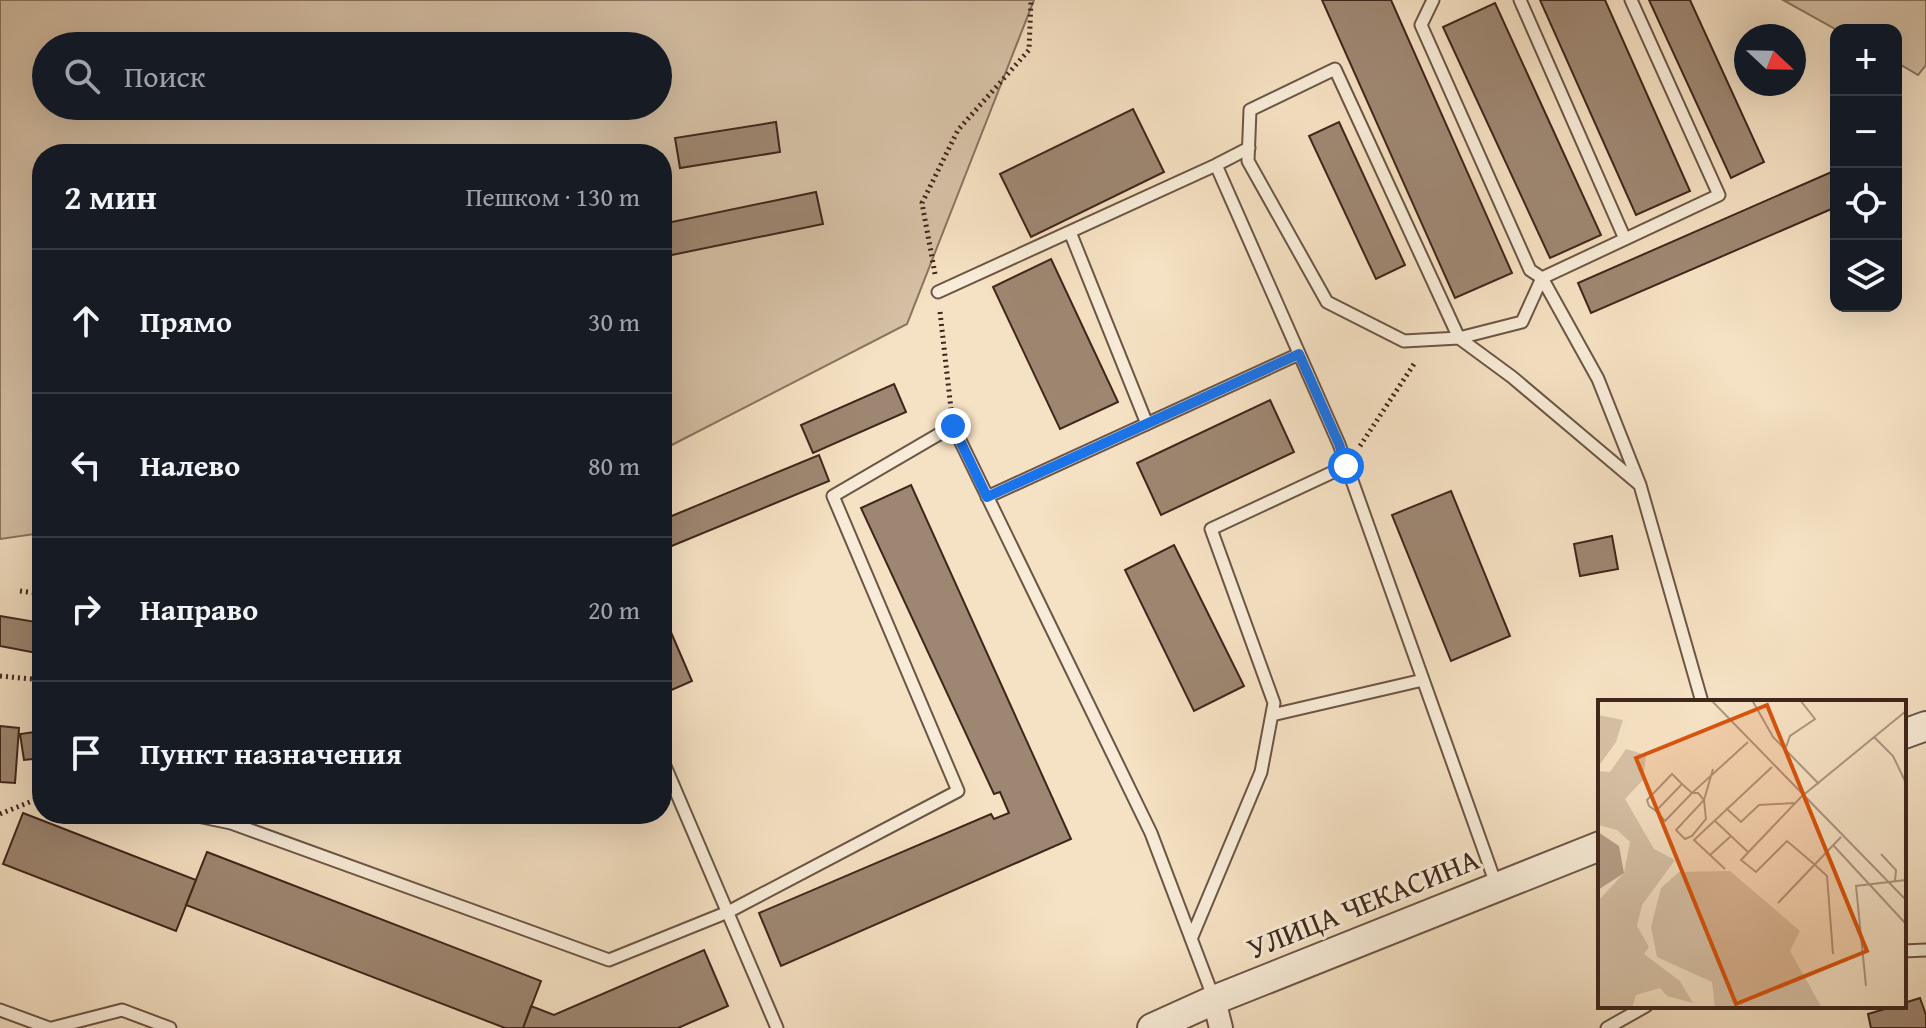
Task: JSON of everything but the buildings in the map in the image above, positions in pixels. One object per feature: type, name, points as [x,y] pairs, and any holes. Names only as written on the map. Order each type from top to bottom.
[{"type":"street","points":[[1906,733],[1926,726]]},
{"type":"street","name":"УЛИЦА ЧЕКАСИНА","points":[[1152,1028],[1214,1000],[1598,847]]},
{"type":"street","points":[[1214,1000],[1221,1028]]},
{"type":"lane","points":[[1433,0],[1421,25],[1530,270],[1542,278],[1598,379],[1640,485],[1701,700]]},
{"type":"lane","points":[[1520,0],[1625,239]]},
{"type":"lane","points":[[1631,0],[1719,195],[1542,278],[1522,322],[1459,338],[1404,341],[1327,302],[1248,161],[1250,110],[1335,69],[1459,338],[1512,377],[1640,485]]},
{"type":"lane","points":[[938,292],[1249,148]]},
{"type":"lane","points":[[1216,165],[1339,444],[1497,887]]},
{"type":"lane","points":[[1070,232],[1147,424]]},
{"type":"lane","points":[[987,497],[1299,354]]},
{"type":"lane","points":[[234,824],[609,960],[728,912],[958,791],[833,496],[953,426],[1151,833],[1214,1000]]},
{"type":"lane","points":[[1191,939],[1261,772],[1274,703],[1211,529],[1346,466]]},
{"type":"lane","points":[[1272,715],[1423,680]]},
{"type":"lane","points":[[672,782],[777,1028]]},
{"type":"lane","points":[[1906,951],[1926,950]]},
{"type":"lane","points":[[1607,1028],[1642,1008]]},
{"type":"lane","points":[[0,1010],[50,1028],[122,1010],[170,1028]]},
{"type":"path","points":[[953,426],[938,292],[922,203],[958,130],[1029,50],[1031,0]]},
{"type":"path","points":[[1346,466],[1430,340]]},
{"type":"path","points":[[20,591],[32,593]]},
{"type":"path","points":[[0,676],[32,679]]},
{"type":"path","points":[[0,814],[32,801]]},
{"type":"shaded area","points":[[0,0],[1034,0],[907,324],[672,445],[672,144],[32,144],[32,534],[0,539]]},
{"type":"shaded area","points":[[1783,0],[1926,0],[1926,65],[1918,75],[1902,66],[1902,24],[1830,26]]},
{"type":"route","points":[[953,426],[987,497],[1299,354],[1346,466]]}]
